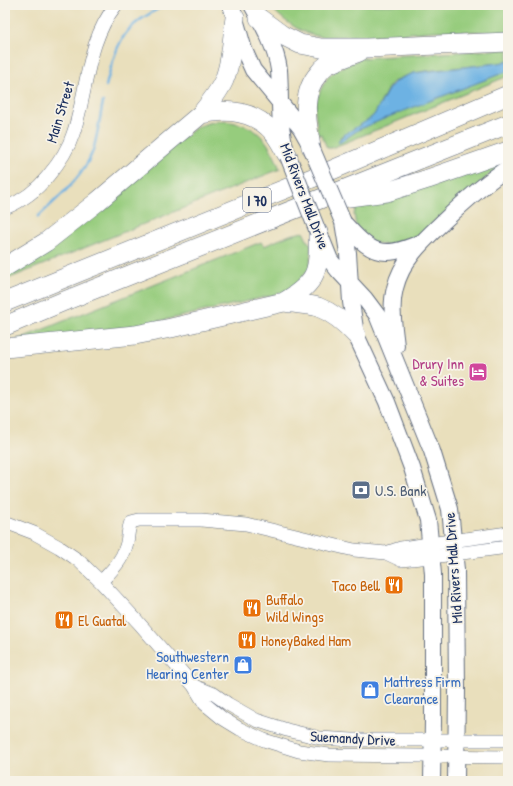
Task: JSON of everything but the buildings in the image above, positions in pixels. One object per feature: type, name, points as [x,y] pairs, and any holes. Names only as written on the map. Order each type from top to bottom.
[{"type":"highway","points":[[5,267],[46,242],[97,202],[201,114],[224,81],[229,61],[233,11]]},
{"type":"highway","points":[[256,12],[282,34],[300,44],[321,48],[367,48],[508,42]]},
{"type":"highway","points":[[311,147],[306,119],[306,97],[314,78],[326,65],[367,48]]},
{"type":"highway","name":"I 70","points":[[5,302],[325,173],[508,96]]},
{"type":"highway","points":[[201,114],[226,110],[246,114],[259,120],[273,132],[288,156]]},
{"type":"highway","name":"I 70","points":[[5,326],[508,124]]},
{"type":"highway","points":[[312,202],[387,192],[508,151]]},
{"type":"highway","points":[[5,348],[135,335],[284,302],[300,292],[314,275],[318,260],[318,232]]},
{"type":"highway","points":[[284,302],[317,307],[333,314],[344,322],[356,335]]},
{"type":"main road","name":"Mid Rivers Mall Drive","points":[[233,11],[244,50],[253,70],[301,128],[311,147],[343,222],[348,253],[351,309],[356,335],[387,402],[412,468],[428,520],[433,574],[432,781]]},
{"type":"main road","name":"Mid Rivers Mall Drive","points":[[256,12],[274,47],[278,69],[282,137],[288,156],[330,260],[365,299],[377,315],[432,451],[450,509],[456,578],[456,781]]},
{"type":"main road","points":[[397,363],[392,307],[394,288],[405,264],[420,243],[490,180],[508,168]]},
{"type":"main road","points":[[343,222],[358,239],[374,250],[387,252],[402,251],[420,243]]},
{"type":"street","name":"Main Street","points":[[5,208],[24,198],[36,189],[54,169],[64,154],[77,122],[95,44],[107,18],[116,5]]},
{"type":"street","points":[[101,582],[122,558],[126,549],[128,528],[131,522],[139,520],[201,520],[246,524],[354,550],[386,553],[401,548],[430,550],[454,547],[508,547]]},
{"type":"street","name":"Suemandy Drive","points":[[5,522],[34,533],[78,560],[101,582],[194,686],[205,704],[234,726],[264,740],[299,751],[330,755],[508,757]]},
{"type":"street","points":[[454,547],[508,532]]},
{"type":"street","name":"Suemandy Drive","points":[[194,686],[214,694],[256,720],[287,730],[320,738],[352,740],[508,740]]},
{"type":"green space","points":[[269,5],[508,5],[508,32],[434,31],[390,35],[321,37],[306,33],[292,26]]},
{"type":"green space","points":[[508,49],[508,61],[414,73],[393,82],[388,88],[374,115],[364,123],[340,137],[341,142],[358,130],[393,115],[508,71],[508,76],[332,148],[327,148],[321,134],[318,135],[315,110],[321,89],[328,77],[338,69],[362,58]]},
{"type":"green space","points":[[220,121],[243,125],[259,134],[270,148],[280,169],[5,280],[5,275],[197,127]]},
{"type":"green space","points":[[507,160],[414,239],[391,246],[372,242],[356,226],[354,214],[356,210],[355,208]]},
{"type":"green space","points":[[303,232],[308,242],[311,244],[310,268],[292,289],[274,295],[179,317],[123,328],[14,341],[261,242],[264,246],[290,235]]},
{"type":"water","points":[[508,61],[508,71],[393,115],[358,130],[339,143],[338,142],[348,132],[373,116],[387,91],[401,78],[414,73]]},
{"type":"waterway","points":[[106,86],[118,46],[129,29],[140,20],[166,5]]},
{"type":"waterway","points":[[38,217],[76,180],[88,162],[95,142],[103,102]]},
{"type":"place","name":"Drury Inn & Suites","points":[[478,372]]},
{"type":"place","name":"U.S. Bank","points":[[361,490]]},
{"type":"place","name":"Taco Bell","points":[[394,585]]},
{"type":"place","name":"Buffalo Wild Wings","points":[[252,608]]},
{"type":"place","name":"El Guatal","points":[[64,620]]},
{"type":"place","name":"HoneyBaked Ham","points":[[247,640]]},
{"type":"place","name":"Southwestern Hearing Center","points":[[243,665]]},
{"type":"place","name":"Mattress Firm Clearance","points":[[370,690]]}]
